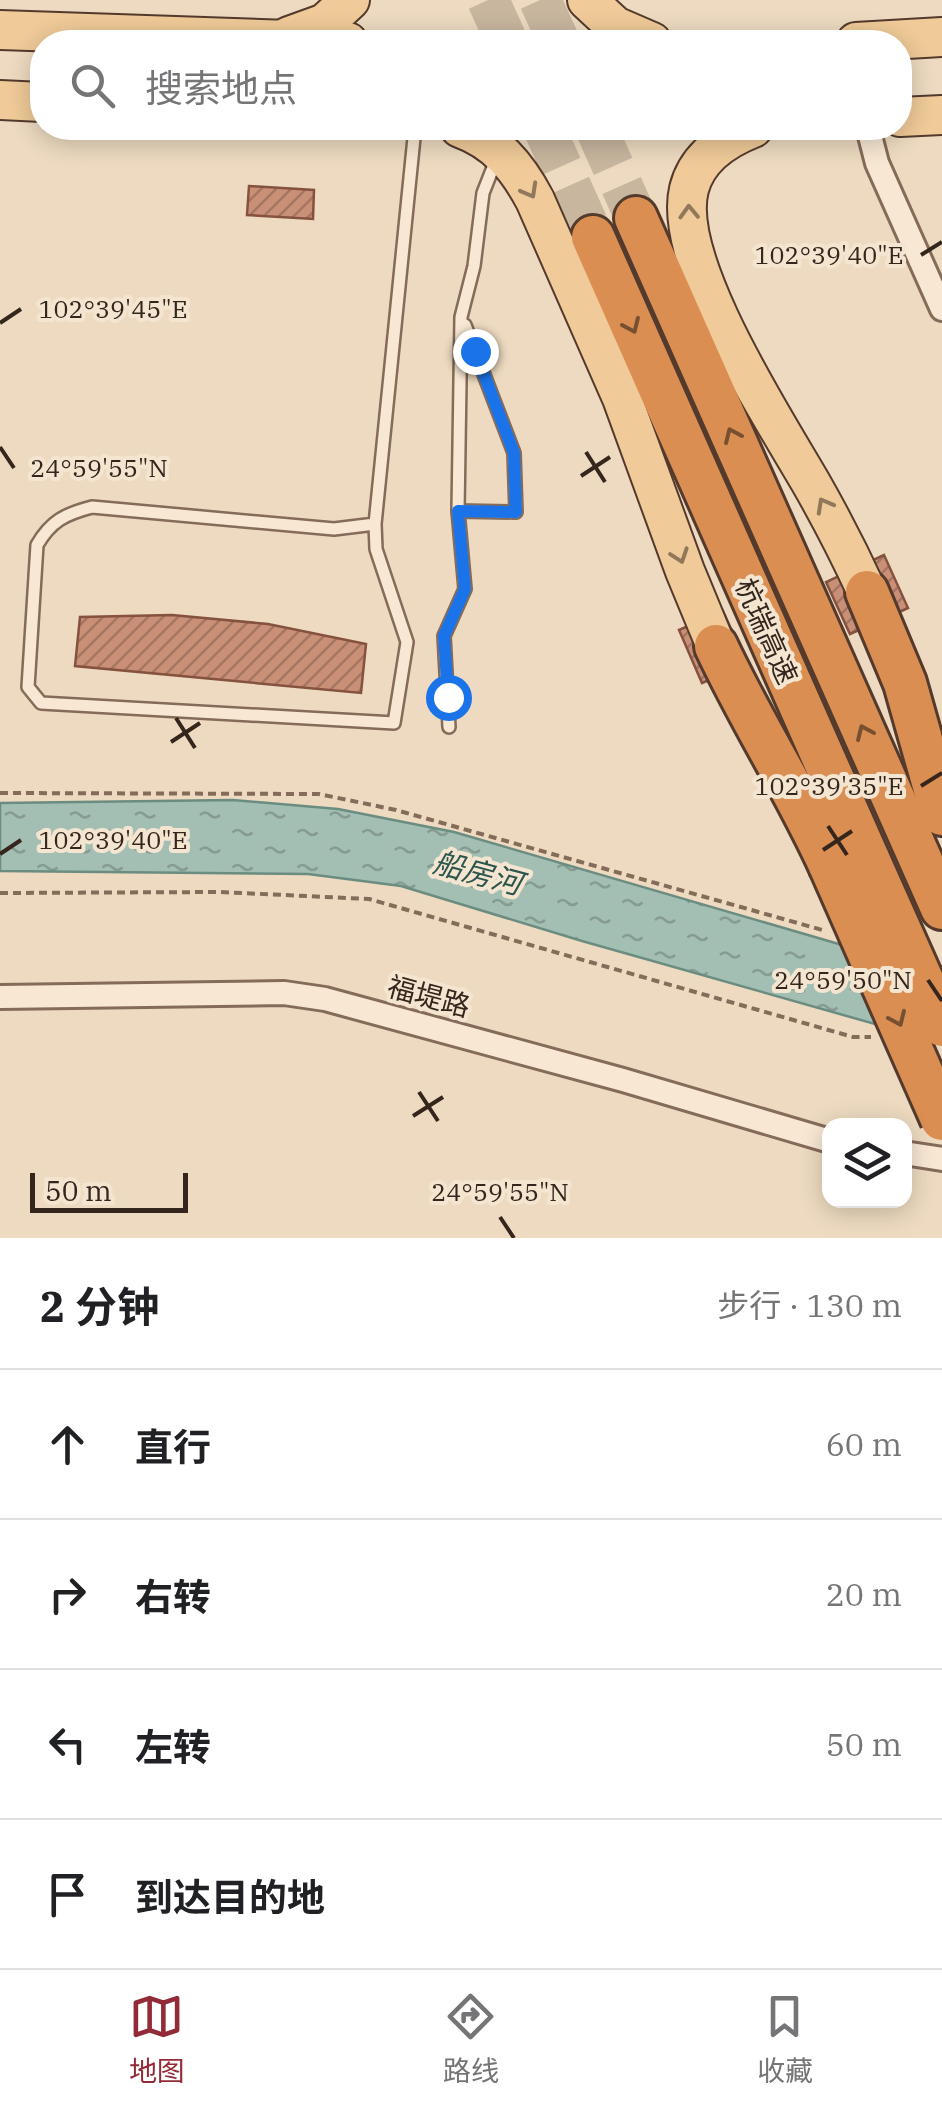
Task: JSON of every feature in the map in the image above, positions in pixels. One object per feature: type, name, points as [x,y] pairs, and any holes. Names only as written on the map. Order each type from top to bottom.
[{"type":"highway","name":"杭瑞高速","points":[[636,218],[942,908]]},
{"type":"highway","name":"杭瑞高速","points":[[593,237],[849,863],[942,1025]]},
{"type":"highway","points":[[867,592],[904,684],[942,814]]},
{"type":"highway","points":[[716,646],[802,806],[849,863],[942,1118]]},
{"type":"main road","points":[[307,30],[332,18],[350,0]]},
{"type":"main road","points":[[587,0],[624,30]]},
{"type":"main road","points":[[0,30],[30,31]]},
{"type":"main road","points":[[912,39],[942,38]]},
{"type":"main road","points":[[0,100],[30,101]]},
{"type":"main road","points":[[912,116],[942,115]]},
{"type":"main road","points":[[490,140],[500,144],[520,173],[607,363],[716,646]]},
{"type":"main road","points":[[728,140],[698,168],[688,196],[690,234],[702,274],[736,348],[867,592]]},
{"type":"street","points":[[871,140],[877,164],[942,310]]},
{"type":"street","name":"福堤路","points":[[0,997],[284,993],[325,999],[822,1139]]},
{"type":"street","points":[[912,1155],[942,1159]]},
{"type":"lane","points":[[375,524],[334,529],[92,507],[66,514],[48,526],[37,545],[28,687],[41,703],[394,723],[406,642],[376,550],[375,524],[413,140]]},
{"type":"lane","points":[[450,727],[444,636],[465,589],[458,511],[461,317],[474,266],[483,194],[500,144]]},
{"type":"lane","points":[[458,511],[516,512],[514,453],[461,317]]},
{"type":"path","points":[[0,793],[319,794],[396,810],[835,934]]},
{"type":"path","points":[[0,893],[220,892],[369,899],[852,1037],[877,1037]]},
{"type":"water","name":"船房河","points":[[233,800],[338,809],[454,832],[942,974],[942,1043],[401,886],[308,874],[0,871],[0,803]]},
{"type":"building","points":[[249,186],[314,190],[313,219],[247,215]]},
{"type":"building","points":[[884,555],[908,608],[850,634],[826,582]]},
{"type":"building","points":[[723,611],[747,664],[702,683],[679,630]]},
{"type":"building","points":[[172,615],[268,624],[366,644],[361,693],[75,666],[80,617]]},
{"type":"tunnel","points":[[488,0],[502,30]]},
{"type":"tunnel","points":[[540,0],[554,30]]},
{"type":"tunnel","points":[[549,140],[593,237]]},
{"type":"tunnel","points":[[601,140],[636,218]]},
{"type":"route","points":[[448,697],[444,636],[465,589],[458,511],[516,512],[514,453],[475,351]]}]
